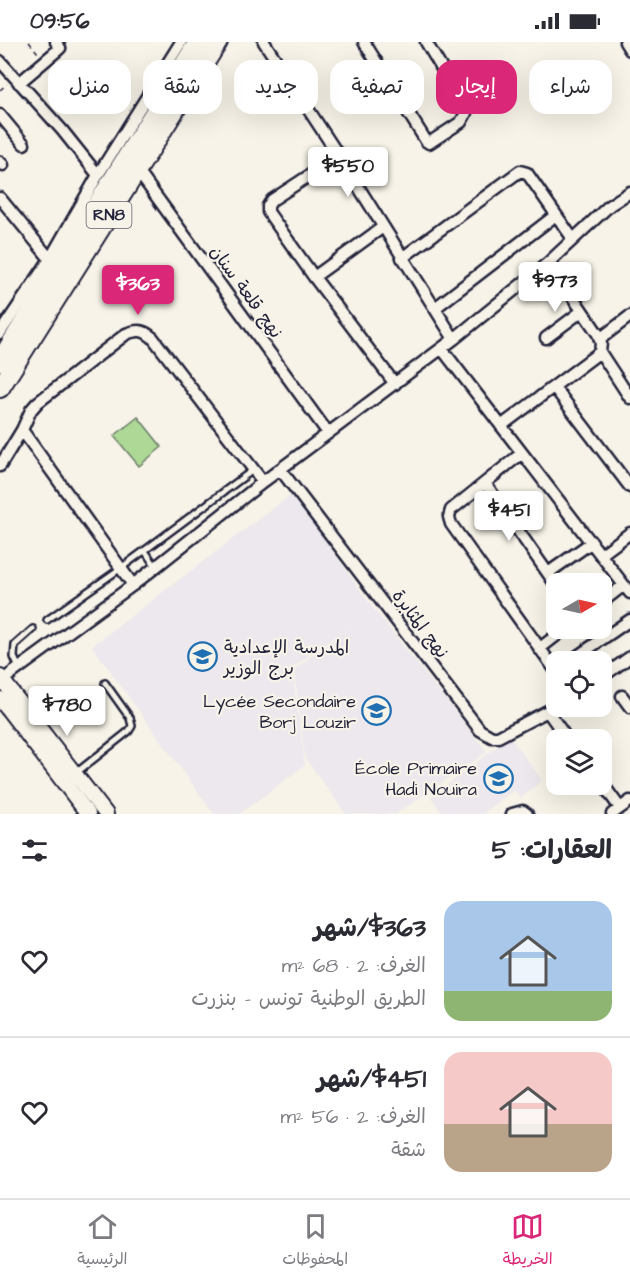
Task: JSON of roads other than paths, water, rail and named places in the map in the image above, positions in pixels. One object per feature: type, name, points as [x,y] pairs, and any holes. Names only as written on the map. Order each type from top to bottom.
[{"type":"highway","name":"RN8","points":[[1,380],[198,42]]},
{"type":"highway","name":"RN8","points":[[1,380],[218,42]]},
{"type":"highway","name":"RN8","points":[[161,133],[228,42]]},
{"type":"street","points":[[19,83],[59,49],[56,42]]},
{"type":"street","points":[[0,333],[50,259],[98,175],[181,42]]},
{"type":"street","points":[[264,42],[454,339]]},
{"type":"street","points":[[378,42],[366,45],[429,143],[461,123],[466,113],[426,42]]},
{"type":"street","points":[[625,42],[630,50]]},
{"type":"street","points":[[0,61],[62,130],[98,175]]},
{"type":"street","points":[[0,115],[24,144]]},
{"type":"street","points":[[339,156],[272,200],[268,206],[271,218],[395,384]]},
{"type":"street","name":"نهج قلعة سنان","points":[[136,170],[328,433]]},
{"type":"street","points":[[402,258],[520,171],[527,173],[573,239]]},
{"type":"street","points":[[106,814],[1,680],[133,585],[280,469],[442,349],[549,262],[610,205],[630,192]]},
{"type":"street","points":[[0,198],[50,259]]},
{"type":"street","points":[[435,308],[556,215]]},
{"type":"street","points":[[314,277],[383,227]]},
{"type":"street","points":[[549,262],[600,339],[600,352],[629,394]]},
{"type":"street","points":[[546,338],[582,310]]},
{"type":"street","points":[[600,339],[630,316]]},
{"type":"street","points":[[0,466],[37,403],[126,334],[145,331],[153,338],[263,482]]},
{"type":"street","points":[[442,349],[627,589],[612,597]]},
{"type":"street","points":[[501,426],[600,352]]},
{"type":"street","points":[[554,387],[630,487]]},
{"type":"street","points":[[22,430],[133,585]]},
{"type":"street","points":[[522,453],[451,510],[449,517],[451,524],[546,658]]},
{"type":"street","name":"نهج المثابرة","points":[[280,469],[480,730],[492,737],[498,736],[546,712]]},
{"type":"street","points":[[485,483],[548,573],[592,542]]},
{"type":"street","points":[[602,554],[630,533]]},
{"type":"street","points":[[585,651],[630,620]]},
{"type":"street","points":[[539,649],[552,639]]},
{"type":"street","points":[[612,670],[630,657]]},
{"type":"street","points":[[622,696],[630,707]]},
{"type":"street","points":[[0,699],[88,814]]},
{"type":"street","points":[[608,795],[616,811],[630,801]]},
{"type":"street","points":[[512,814],[523,811],[527,814]]},
{"type":"lane","points":[[47,620],[122,568],[254,470]]},
{"type":"lane","points":[[145,551],[156,567]]},
{"type":"lane","points":[[19,668],[14,657],[15,645],[33,629]]},
{"type":"lane","points":[[75,773],[129,731],[132,726],[130,718],[105,683]]},
{"type":"place","name":"المدرسة الإعدادية برج الوزير","points":[[203,657]]},
{"type":"place","name":"Lycée Secondaire Borj Louzir","points":[[377,711]]},
{"type":"place","name":"École Primaire Hadi Nouira","points":[[498,778]]}]
